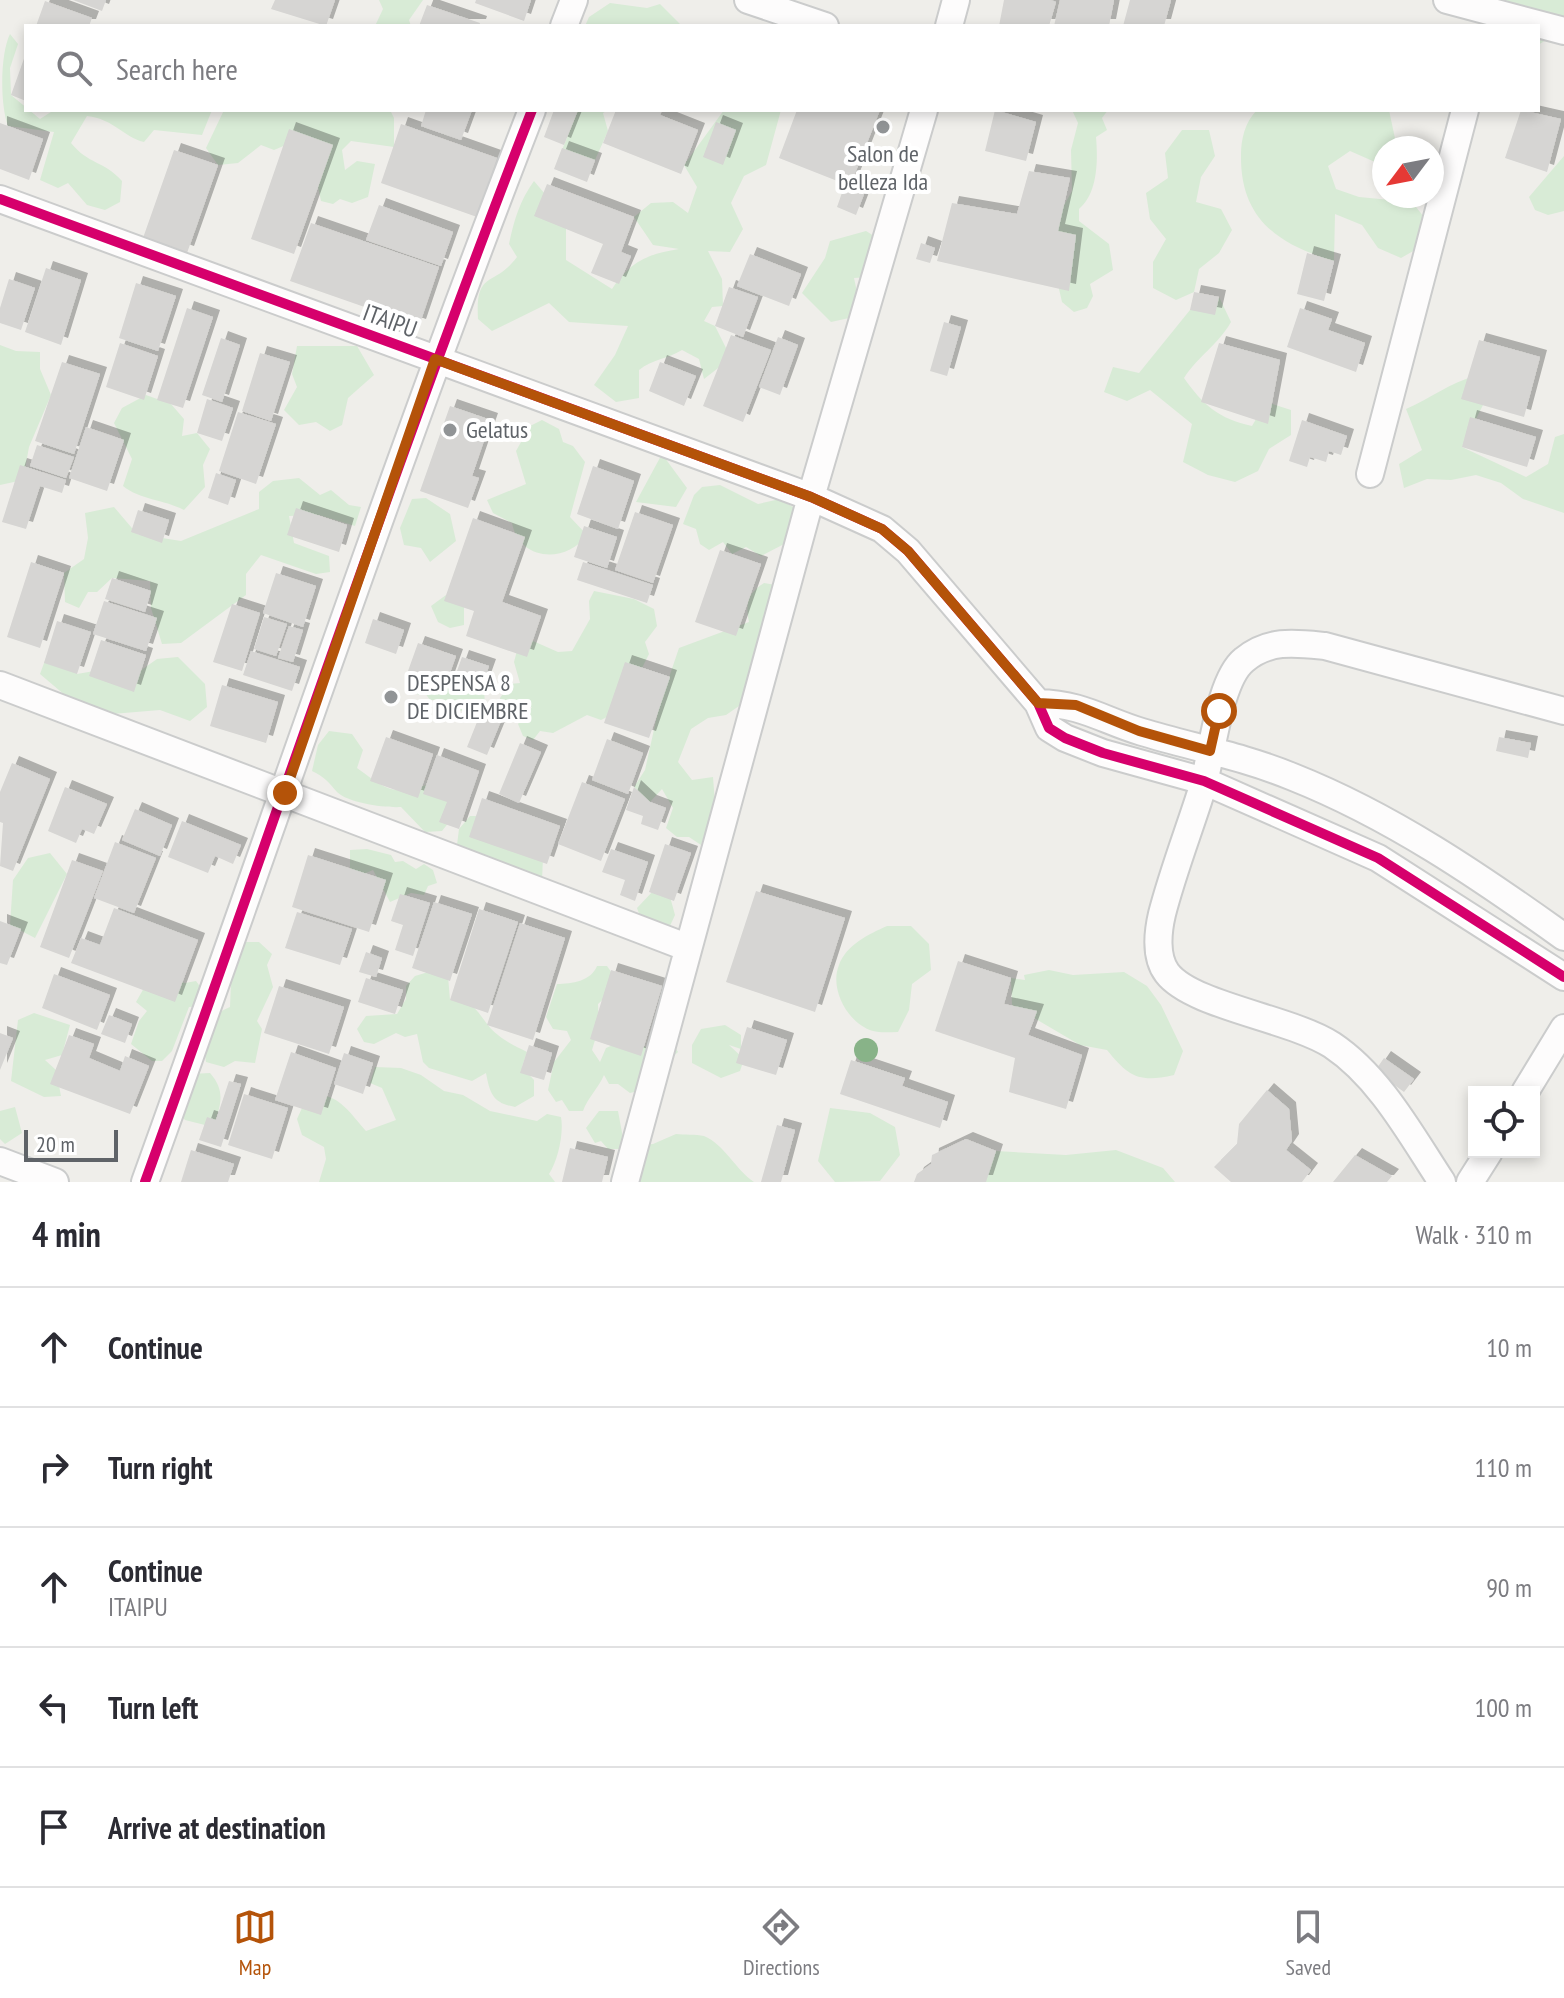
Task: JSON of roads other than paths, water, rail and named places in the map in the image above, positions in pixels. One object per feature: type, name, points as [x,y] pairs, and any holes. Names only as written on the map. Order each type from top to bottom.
[{"type":"street","points":[[565,24],[574,0]]},
{"type":"street","points":[[748,0],[819,24]]},
{"type":"street","points":[[950,24],[956,0]]},
{"type":"street","points":[[1447,0],[1535,24]]},
{"type":"street","points":[[1540,25],[1564,31]]},
{"type":"street","points":[[145,1182],[285,793],[435,359],[531,112]]},
{"type":"street","points":[[625,1182],[686,947],[811,497],[923,112]]},
{"type":"street","points":[[1370,474],[1464,112]]},
{"type":"street","name":"ITAIPU","points":[[0,199],[811,497],[882,529],[908,551],[1038,703],[1049,728],[1103,753],[1204,781],[1378,858],[1564,977]]},
{"type":"street","points":[[1442,1182],[1409,1130],[1370,1080],[1333,1046],[1286,1023],[1189,993],[1165,971],[1158,948],[1162,914],[1204,781],[1219,711],[1241,661],[1261,649],[1285,642],[1325,646],[1564,711]]},
{"type":"street","points":[[0,685],[686,947]]},
{"type":"street","points":[[1038,703],[1076,705],[1139,731],[1292,776],[1396,826],[1564,937]]},
{"type":"street","points":[[1529,1086],[1564,1028]]},
{"type":"street","points":[[1470,1182],[1485,1158]]},
{"type":"street","points":[[0,1161],[55,1182]]},
{"type":"place","name":"Salon de belleza Ida","points":[[883,127]]},
{"type":"place","name":"Gelatus","points":[[450,430]]},
{"type":"place","name":"DESPENSA 8 DE DICIEMBRE","points":[[391,697]]}]
